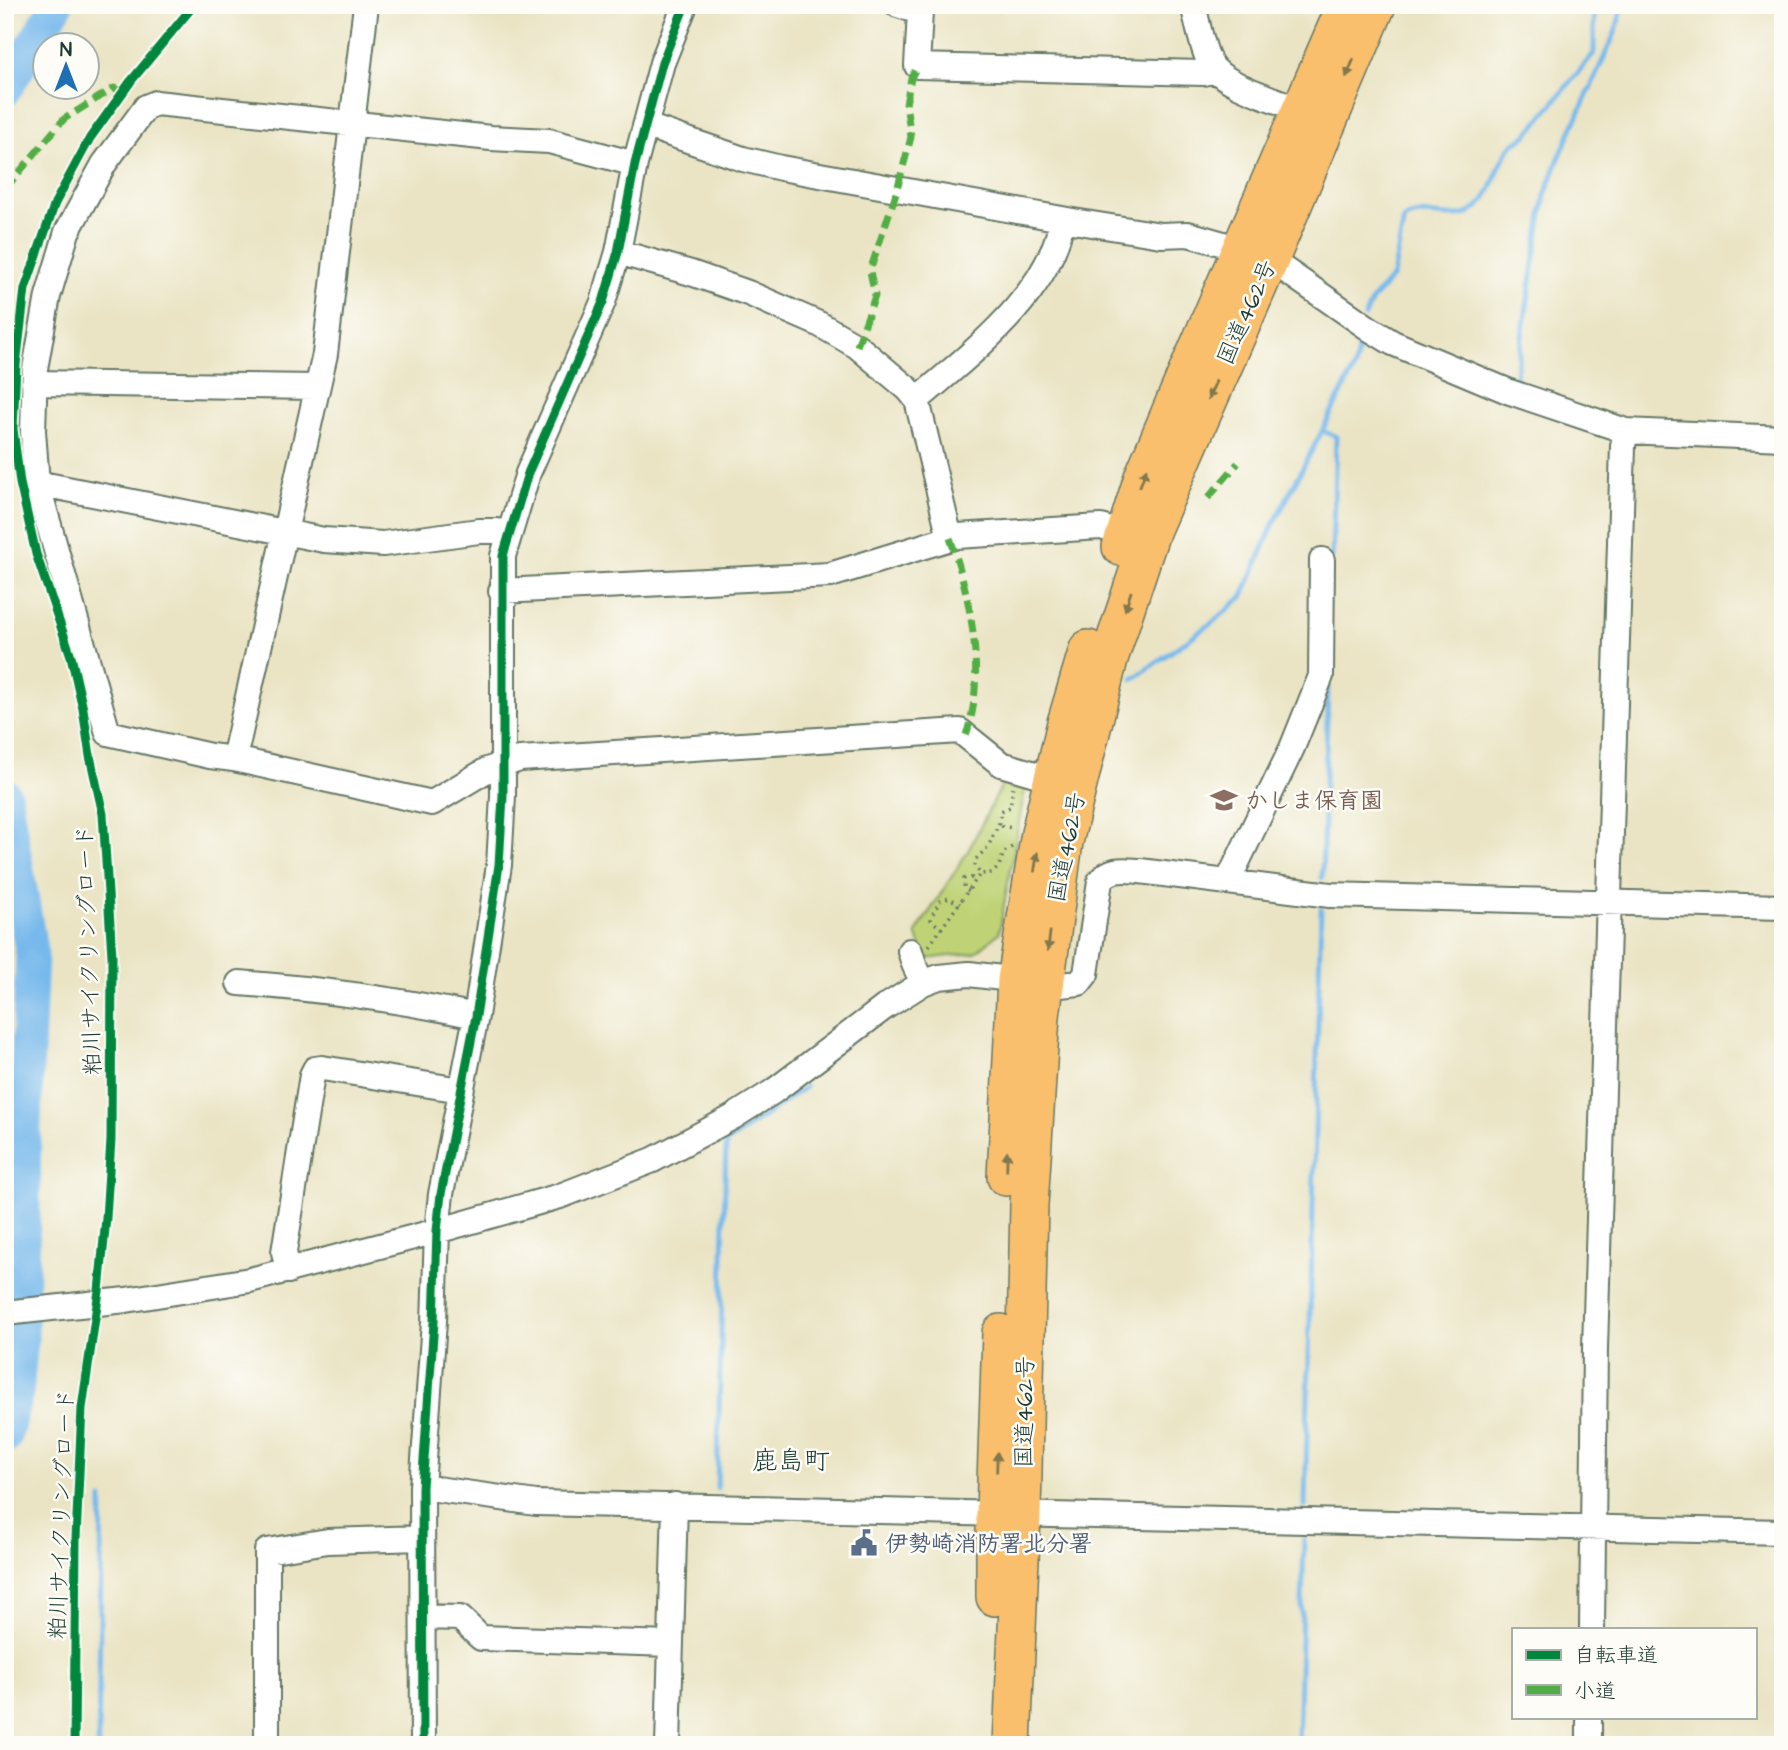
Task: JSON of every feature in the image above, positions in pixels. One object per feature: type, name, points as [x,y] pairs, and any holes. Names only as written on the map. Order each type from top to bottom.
[{"type":"highway","name":"国道462号","points":[[1012,1745],[1009,1083],[1030,982],[1110,659],[1152,529],[1254,256],[1300,110],[1346,5]]},
{"type":"highway","name":"国道462号","points":[[1030,982],[1040,833],[1036,783],[1084,660],[1143,477],[1377,5]]},
{"type":"highway","name":"国道462号","points":[[993,1745],[1009,1513]]},
{"type":"street","points":[[234,759],[325,354],[366,5]]},
{"type":"street","points":[[423,1745],[422,1487],[434,1322],[437,1231],[476,1016],[499,865],[503,764],[503,556],[528,473],[603,302],[618,252],[635,164],[662,64],[685,5]]},
{"type":"street","points":[[898,5],[920,12],[917,66],[1203,73],[1215,70]]},
{"type":"street","points":[[1193,5],[1209,61],[1215,70],[1236,83],[1300,110]]},
{"type":"street","points":[[635,164],[549,141],[491,138],[156,103],[146,107],[104,164],[67,232],[48,296],[34,383],[33,432],[37,483],[108,733],[432,803],[487,770],[520,759],[960,731],[1001,764],[1036,783]]},
{"type":"street","points":[[647,126],[743,159],[1062,219],[1161,235],[1188,234],[1254,256],[1307,284],[1393,343],[1510,392],[1626,431],[1783,438]]},
{"type":"street","points":[[917,400],[1018,308],[1040,276],[1060,237],[1062,219]]},
{"type":"street","points":[[618,252],[748,293],[819,324],[857,346],[908,389],[917,400],[950,538]]},
{"type":"street","points":[[34,383],[317,387]]},
{"type":"street","points":[[1592,1628],[1595,1348],[1626,431]]},
{"type":"street","points":[[37,483],[324,540],[383,544],[479,531],[497,531],[509,535]]},
{"type":"street","points":[[501,591],[830,575],[950,538],[1101,527],[1125,534]]},
{"type":"street","points":[[1230,883],[1231,875],[1292,748],[1321,676],[1322,560]]},
{"type":"street","points":[[5,1313],[178,1293],[288,1271],[560,1196],[607,1179],[689,1143],[774,1091],[885,1007],[923,983],[939,977],[969,974],[1070,986],[1079,983],[1086,974],[1100,881],[1108,872],[1131,870],[1330,895],[1783,907]]},
{"type":"street","points":[[916,952],[914,964],[923,983]]},
{"type":"street","points":[[239,983],[309,988],[393,999],[476,1016]]},
{"type":"street","points":[[288,1271],[284,1252],[290,1201],[315,1069],[461,1090]]},
{"type":"street","points":[[422,1487],[536,1503],[1783,1532]]},
{"type":"street","points":[[668,1745],[675,1505]]},
{"type":"street","points":[[267,1745],[267,1551],[328,1541],[421,1538]]},
{"type":"street","points":[[423,1616],[460,1618],[481,1638],[671,1644]]},
{"type":"street","points":[[1589,1718],[1589,1745]]},
{"type":"path","points":[[980,874],[975,865],[976,859],[988,847],[999,823],[1001,811],[1010,807],[1013,784],[1036,783]]},
{"type":"path","points":[[1000,826],[1009,826],[1017,831]]},
{"type":"path","points":[[916,952],[936,940],[980,874],[993,873],[1004,852],[1017,847]]},
{"type":"path","points":[[969,891],[964,888],[964,879],[972,878],[974,882]]},
{"type":"path","points":[[943,929],[931,920],[940,901],[949,898],[960,904]]},
{"type":"green space","points":[[1007,775],[1026,783],[999,933],[975,953],[925,959],[916,933],[968,851]]},
{"type":"waterway","points":[[5,90],[57,5]]},
{"type":"waterway","points":[[1365,316],[1372,300],[1393,276],[1404,219],[1420,214],[1457,216],[1466,214],[1481,204],[1507,152],[1513,144],[1527,135],[1594,53],[1594,5]]},
{"type":"waterway","points":[[1514,386],[1545,195],[1615,33],[1623,5]]},
{"type":"waterway","points":[[1332,558],[1336,436],[1322,431],[1355,367],[1361,332]]},
{"type":"waterway","points":[[1133,679],[1217,619],[1243,596],[1273,525],[1322,431]]},
{"type":"waterway","points":[[1322,878],[1328,687]]},
{"type":"waterway","points":[[5,795],[32,955],[25,1122],[22,1338],[17,1392],[5,1437]]},
{"type":"waterway","points":[[1305,1506],[1321,909]]},
{"type":"waterway","points":[[717,1488],[726,1143],[805,1087]]},
{"type":"waterway","points":[[98,1745],[102,1499]]},
{"type":"waterway","points":[[1298,1745],[1304,1539]]},
{"type":"marked path","points":[[857,346],[875,296],[870,271],[897,190],[911,137],[906,104],[911,78],[917,66]]},
{"type":"marked path","points":[[5,189],[64,119],[114,88],[123,92]]},
{"type":"marked path","points":[[1208,498],[1238,463]]},
{"type":"marked path","points":[[950,538],[964,584],[973,636],[975,688],[966,735]]},
{"type":"cycle path","name":"粕川サイクリングロード","points":[[74,1745],[76,1539],[82,1408],[99,1291],[106,1218],[111,1140],[112,956],[103,814],[83,709],[71,656],[36,554],[20,483],[13,429],[16,365],[25,289],[55,203],[90,138],[131,81],[194,5]]},
{"type":"cycle path","points":[[423,1745],[422,1487],[434,1322],[437,1231],[441,1194],[476,1016],[499,865],[503,796],[503,556],[528,473],[603,302],[618,252],[635,164],[662,63],[685,5]]},
{"type":"place","name":"かしま保育園","points":[[1224,800]]},
{"type":"place","name":"伊勢崎消防署北分署","points":[[864,1543]]},
{"type":"district","name":"鹿島町","points":[[791,1460]]}]
